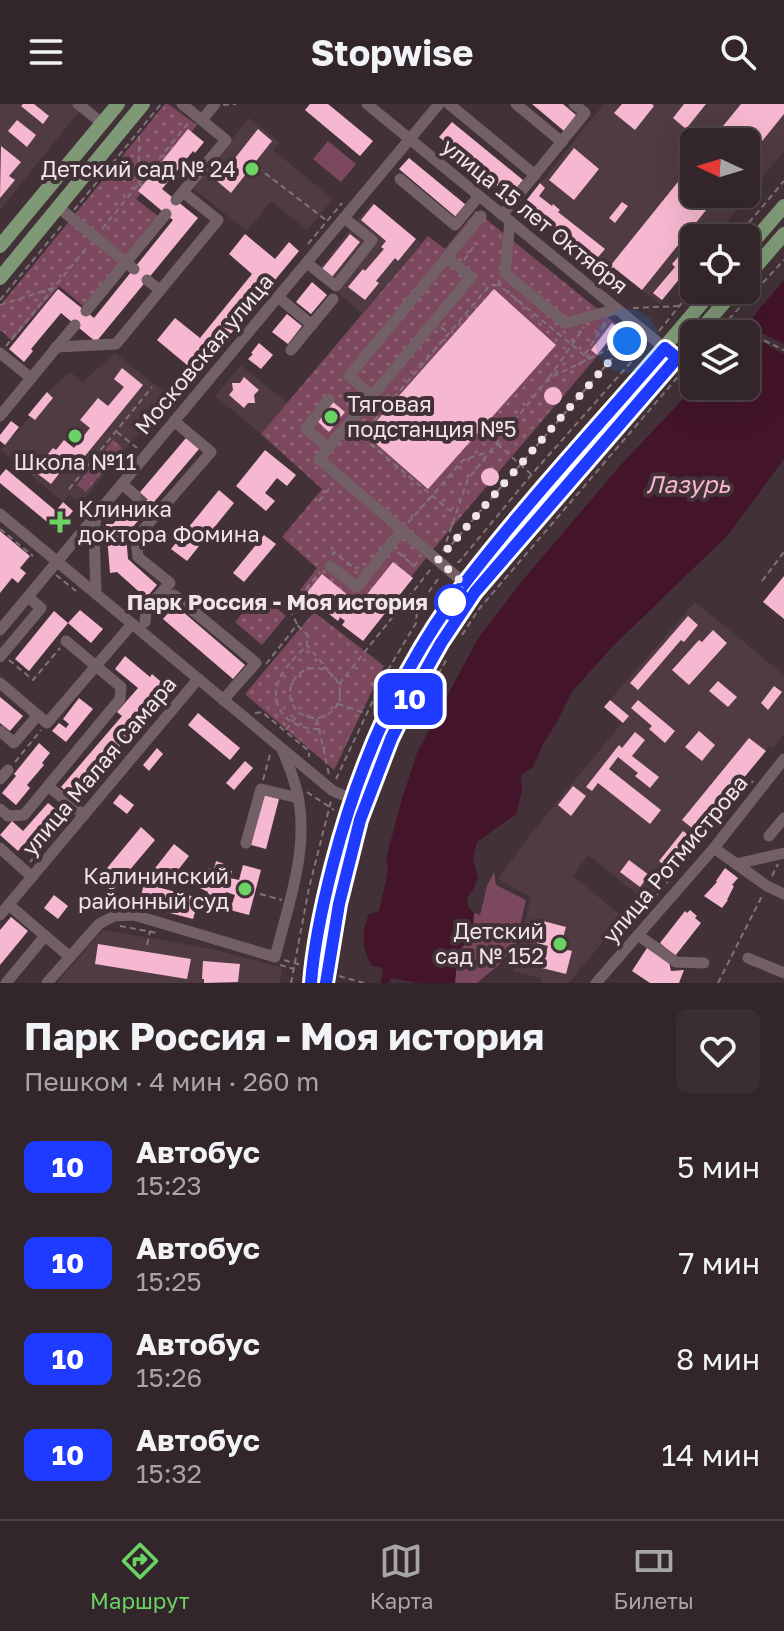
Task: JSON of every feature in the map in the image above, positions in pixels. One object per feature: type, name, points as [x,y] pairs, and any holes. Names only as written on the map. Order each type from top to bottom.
[{"type":"main road","points":[[0,246],[118,104]]},
{"type":"main road","points":[[0,278],[63,212],[143,104]]},
{"type":"main road","points":[[760,234],[784,206]]},
{"type":"main road","points":[[760,262],[784,234]]},
{"type":"main road","points":[[311,983],[324,900],[358,801],[470,588],[671,353],[704,304]]},
{"type":"main road","points":[[710,320],[723,304]]},
{"type":"main road","points":[[671,353],[680,347]]},
{"type":"main road","points":[[330,978],[339,904],[358,801]]},
{"type":"street","points":[[78,104],[102,123]]},
{"type":"street","points":[[56,347],[116,344],[218,220],[180,196],[226,140],[182,104]]},
{"type":"street","points":[[202,120],[215,104]]},
{"type":"street","name":"улица 15 лет Октября","points":[[367,104],[671,353]]},
{"type":"street","name":"Московская улица","points":[[0,630],[439,104]]},
{"type":"street","points":[[449,104],[535,175]]},
{"type":"street","points":[[516,104],[562,142]]},
{"type":"street","points":[[574,104],[585,113],[535,175],[506,218],[505,273],[565,323],[617,309]]},
{"type":"street","points":[[400,179],[455,225],[479,196]]},
{"type":"street","points":[[63,212],[130,266]]},
{"type":"street","points":[[86,311],[130,266],[166,214]]},
{"type":"street","points":[[372,396],[349,376],[481,216]]},
{"type":"street","points":[[307,263],[336,286],[372,240],[344,218]]},
{"type":"street","points":[[447,257],[471,277],[319,459],[470,588]]},
{"type":"street","points":[[147,280],[160,290]]},
{"type":"street","points":[[278,297],[312,325]]},
{"type":"street","points":[[291,350],[333,299]]},
{"type":"street","points":[[0,416],[75,325]]},
{"type":"street","points":[[0,353],[31,378]]},
{"type":"street","points":[[328,447],[306,429],[329,399]]},
{"type":"street","points":[[138,625],[146,610],[170,583],[138,557],[136,538],[153,511],[211,452],[174,421]]},
{"type":"street","points":[[122,484],[136,496]]},
{"type":"street","points":[[96,594],[94,529],[98,513]]},
{"type":"street","points":[[0,514],[138,625],[277,750],[333,791],[358,801]]},
{"type":"street","points":[[326,566],[357,587],[402,530]]},
{"type":"street","points":[[0,731],[14,743],[43,719],[166,597],[174,595],[256,663],[223,700]]},
{"type":"street","points":[[1,656],[41,608],[28,597]]},
{"type":"street","points":[[0,809],[8,816],[24,815],[120,699],[121,687],[66,641]]},
{"type":"street","name":"улица Малая Самара","points":[[0,915],[198,679]]},
{"type":"street","points":[[0,683],[43,719]]},
{"type":"street","points":[[47,983],[99,924],[126,914],[152,919],[277,961],[300,846],[298,798],[294,782],[277,750]]},
{"type":"street","name":"улица Ротмистрова","points":[[596,983],[714,848],[784,759]]},
{"type":"street","points":[[49,787],[84,815]]},
{"type":"street","points":[[246,843],[261,789],[298,798]]},
{"type":"street","points":[[769,836],[784,818]]},
{"type":"street","points":[[0,848],[32,877]]},
{"type":"street","points":[[714,848],[767,886],[784,894]]},
{"type":"street","points":[[736,864],[781,858]]},
{"type":"street","points":[[9,905],[70,957]]},
{"type":"street","points":[[638,935],[676,962],[704,963]]},
{"type":"street","points":[[6,983],[45,936]]},
{"type":"street","points":[[748,958],[784,973]]},
{"type":"path","points":[[0,300],[63,212],[113,163],[161,104]]},
{"type":"path","points":[[113,163],[141,184],[139,131]]},
{"type":"path","points":[[257,167],[327,221]]},
{"type":"path","points":[[748,224],[784,181]]},
{"type":"path","points":[[465,265],[464,260],[474,246],[474,237]]},
{"type":"path","points":[[728,320],[784,260]]},
{"type":"path","points":[[361,436],[490,285],[499,285]]},
{"type":"path","points":[[0,305],[54,287]]},
{"type":"path","points":[[632,308],[679,306]]},
{"type":"path","points":[[438,560],[459,562],[679,306]]},
{"type":"path","points":[[584,355],[609,319],[598,321]]},
{"type":"path","points":[[336,780],[385,675],[416,623],[417,609],[440,576],[438,560],[468,479],[548,379],[587,323]]},
{"type":"path","points":[[440,326],[448,333]]},
{"type":"path","points":[[548,379],[638,335]]},
{"type":"path","points":[[760,338],[784,350]]},
{"type":"path","points":[[339,684],[438,560],[627,341]]},
{"type":"path","points":[[459,640],[479,609],[680,374]]},
{"type":"path","points":[[69,489],[152,387]]},
{"type":"path","points":[[353,429],[449,510],[457,512]]},
{"type":"path","points":[[116,431],[139,449]]},
{"type":"path","points":[[496,443],[532,474]]},
{"type":"path","points":[[402,530],[463,460],[489,452]]},
{"type":"path","points":[[319,501],[335,481]]},
{"type":"path","points":[[394,549],[414,566],[423,556]]},
{"type":"path","points":[[329,671],[320,667],[310,668],[294,678],[290,697],[300,713],[317,718],[333,711],[340,697],[339,684],[329,671],[307,645],[307,634],[297,625],[292,614],[301,595],[334,552],[354,568],[364,564]]},
{"type":"path","points":[[762,581],[784,552]]},
{"type":"path","points":[[250,669],[263,668],[297,625]]},
{"type":"path","points":[[1,656],[33,680],[66,641]]},
{"type":"path","points":[[307,645],[282,673],[276,698],[279,708],[291,723],[319,729]]},
{"type":"path","points":[[427,693],[452,650]]},
{"type":"path","points":[[338,704],[366,714]]},
{"type":"path","points":[[285,731],[300,713]]},
{"type":"path","points":[[317,718],[329,777]]},
{"type":"path","points":[[4,774],[43,719]]},
{"type":"path","points":[[261,789],[277,750]]},
{"type":"path","points":[[624,934],[757,776]]},
{"type":"path","points":[[294,782],[338,812]]},
{"type":"path","points":[[291,983],[309,888],[331,798]]},
{"type":"path","points":[[718,983],[781,858]]},
{"type":"path","points":[[260,894],[290,902]]},
{"type":"path","points":[[108,924],[164,934]]},
{"type":"path","points":[[147,945],[150,932]]},
{"type":"path","points":[[277,961],[305,966]]},
{"type":"path","points":[[277,961],[294,969]]},
{"type":"path","points":[[330,978],[364,983]]},
{"type":"shaded area","points":[[0,104],[85,104],[0,210]]},
{"type":"shaded area","points":[[165,104],[197,125],[136,199],[163,220],[88,310],[59,286],[12,341],[0,331],[0,306]]},
{"type":"shaded area","points":[[604,104],[784,104],[784,151],[760,181],[760,128],[680,128],[680,208],[738,208],[725,224],[680,224],[680,280],[660,304],[614,267],[609,272],[595,261],[593,263],[522,206]]},
{"type":"shaded area","name":"Детский сад № 24","points":[[249,118],[279,142],[273,150],[333,199],[307,230],[271,201],[247,231],[193,188]]},
{"type":"shaded area","points":[[328,141],[356,164],[341,182],[313,159]]},
{"type":"shaded area","points":[[372,202],[421,243],[362,313],[315,274]]},
{"type":"shaded area","points":[[476,211],[621,328],[430,553],[363,641],[342,625],[345,621],[340,618],[338,621],[300,590],[317,568],[282,537],[322,489],[261,434],[428,236],[445,249]]},
{"type":"shaded area","name":"Школа №11","points":[[115,353],[169,396],[80,504],[69,495],[63,502],[1,450],[30,417],[35,420],[54,398],[48,392],[70,372],[83,382]]},
{"type":"shaded area","points":[[241,365],[287,403],[261,434],[215,396]]},
{"type":"shaded area","points":[[113,440],[122,448],[86,492],[77,485]]},
{"type":"shaded area","points":[[259,593],[286,616],[262,645],[235,622]]},
{"type":"shaded area","points":[[695,602],[784,675],[784,734],[773,748],[769,746],[647,902],[588,855],[573,876],[623,917],[569,983],[541,983],[541,978],[513,971],[531,897],[498,879],[529,836],[622,723],[604,707]]},
{"type":"shaded area","points":[[314,612],[384,666],[334,770],[245,694]]},
{"type":"shaded area","points":[[494,872],[496,885],[526,900],[515,947],[477,983],[455,983],[458,950],[472,932],[474,913],[480,915]]},
{"type":"shaded area","points":[[103,930],[213,949],[282,968],[280,983],[57,983]]},
{"type":"water","name":"Лазурь","points":[[784,280],[784,344],[760,332],[760,320],[751,320]]},
{"type":"water","name":"Лазурь","points":[[760,341],[784,354],[784,459],[728,535],[613,646],[571,693],[533,767],[521,775],[522,791],[516,814],[477,842],[473,860],[478,878],[467,898],[468,907],[474,913],[473,924],[469,939],[458,950],[455,983],[417,983],[391,978],[389,983],[381,983],[383,968],[372,966],[366,953],[366,921],[369,914],[379,911],[388,871],[386,859],[417,753],[477,640],[522,581],[619,467],[682,400],[760,400]]},
{"type":"building","points":[[34,104],[49,116],[43,124],[21,106]]},
{"type":"building","points":[[310,104],[328,104],[373,141],[360,156],[305,110]]},
{"type":"building","points":[[532,104],[563,104],[576,115],[564,131]]},
{"type":"building","points":[[622,104],[654,106],[635,130],[614,113]]},
{"type":"building","points":[[684,104],[706,104],[687,128],[673,118]]},
{"type":"building","points":[[741,104],[784,104],[784,114],[760,144],[760,128],[721,128]]},
{"type":"building","points":[[17,120],[36,135],[27,147],[8,131]]},
{"type":"building","points":[[452,122],[523,180],[510,196],[439,137]]},
{"type":"building","points":[[188,129],[204,142],[162,189],[198,218],[96,342],[61,313],[24,362],[9,349],[58,289],[94,318],[173,220],[138,191]]},
{"type":"building","points":[[258,129],[272,141],[231,193],[217,181]]},
{"type":"building","points":[[1,146],[21,162],[9,176],[15,180],[0,198]]},
{"type":"building","points":[[574,148],[599,169],[574,200],[549,180]]},
{"type":"building","points":[[409,158],[466,205],[456,217],[399,169]]},
{"type":"building","points":[[680,179],[680,208],[708,208],[695,224],[680,224],[680,243],[642,290],[613,267],[609,272],[603,267],[607,262],[611,265]]},
{"type":"building","points":[[540,183],[545,188],[539,196],[553,204],[560,210],[558,212],[605,249],[593,263],[522,206]]},
{"type":"building","points":[[622,202],[628,206],[615,223],[609,218]]},
{"type":"building","points":[[374,204],[416,239],[398,261],[395,258],[365,300],[348,287],[384,249],[381,247],[386,241],[361,220]]},
{"type":"building","points":[[245,234],[275,259],[289,242],[299,251],[186,388],[175,379],[187,365],[157,340],[175,318],[200,338],[252,274],[229,254]]},
{"type":"building","points":[[350,234],[360,242],[332,277],[322,269]]},
{"type":"building","points":[[680,258],[680,278],[662,300],[653,293],[675,267],[672,264]]},
{"type":"building","points":[[312,282],[327,295],[311,314],[296,302]]},
{"type":"building","points":[[494,289],[556,345],[428,489],[365,434]]},
{"type":"building","points":[[287,314],[302,326],[288,344],[272,332]]},
{"type":"building","points":[[612,323],[618,328],[597,355],[591,350]]},
{"type":"building","points":[[259,343],[273,355],[261,369],[248,359]]},
{"type":"building","points":[[122,368],[143,385],[76,467],[69,461],[51,484],[34,471],[64,440],[74,448],[90,428],[80,420],[98,398],[108,406],[124,387],[114,379]]},
{"type":"building","points":[[244,377],[259,390],[254,395],[255,403],[248,403],[244,408],[229,395],[233,390],[232,383],[240,383]]},
{"type":"building","points":[[553,387],[562,396],[553,405],[544,396]]},
{"type":"building","points":[[47,392],[53,398],[35,420],[28,415]]},
{"type":"building","name":"Тяговая подстанция №5","points":[[333,402],[345,412],[329,432],[317,421]]},
{"type":"building","points":[[11,421],[19,427],[5,445],[0,441],[0,435]]},
{"type":"building","points":[[186,438],[199,449],[126,535],[128,559],[157,585],[146,598],[117,572],[110,573],[106,524],[113,524]]},
{"type":"building","points":[[265,450],[296,475],[287,486],[277,478],[265,493],[275,501],[266,511],[236,486]]},
{"type":"building","points":[[490,468],[499,477],[490,486],[481,477]]},
{"type":"building","points":[[6,469],[56,511],[63,502],[73,511],[57,530],[0,483],[0,476]]},
{"type":"building","points":[[219,490],[234,503],[187,561],[171,549]]},
{"type":"building","points":[[0,531],[30,556],[20,568],[26,573],[18,583],[12,578],[0,593]]},
{"type":"building","points":[[264,535],[276,544],[244,582],[233,573]]},
{"type":"building","points":[[393,562],[413,578],[363,641],[342,625],[345,621],[340,617],[338,621],[305,595],[322,574],[354,600],[351,604],[356,608]]},
{"type":"building","points":[[784,576],[784,619],[763,602]]},
{"type":"building","points":[[175,605],[245,665],[233,679],[163,619]]},
{"type":"building","points":[[80,610],[103,629],[91,643],[68,623]]},
{"type":"building","points":[[54,611],[68,623],[29,671],[15,659]]},
{"type":"building","points":[[688,616],[698,625],[638,690],[630,683]]},
{"type":"building","points":[[713,630],[727,643],[689,685],[672,670],[699,640],[702,642]]},
{"type":"building","points":[[125,656],[166,686],[154,700],[150,697],[128,723],[135,729],[75,799],[61,787],[122,716],[117,712],[138,688],[115,669]]},
{"type":"building","points":[[718,681],[737,697],[728,707],[709,691]]},
{"type":"building","points":[[774,686],[782,692],[768,710],[761,703]]},
{"type":"building","points":[[0,697],[23,716],[10,731],[0,723]]},
{"type":"building","points":[[79,698],[93,709],[66,742],[52,731],[59,723],[66,728],[69,724],[63,719]]},
{"type":"building","points":[[610,700],[629,716],[623,723],[604,707]]},
{"type":"building","points":[[638,700],[675,731],[665,743],[649,729],[652,726],[631,708]]},
{"type":"building","points":[[198,713],[240,748],[230,760],[188,725]]},
{"type":"building","points":[[699,731],[715,745],[702,761],[685,747]]},
{"type":"building","points":[[635,732],[645,740],[632,756],[659,777],[650,788],[635,776],[638,773],[618,757],[609,769],[661,810],[650,824],[598,783],[592,791],[586,787],[619,745],[622,748]]},
{"type":"building","points":[[749,738],[766,751],[701,835],[682,820]]},
{"type":"building","points":[[39,743],[50,753],[27,785],[30,788],[16,805],[2,793]]},
{"type":"building","points":[[157,748],[163,754],[149,771],[143,765]]},
{"type":"building","points":[[245,761],[253,768],[234,790],[226,783]]},
{"type":"building","points":[[573,786],[586,796],[571,816],[558,805]]},
{"type":"building","points":[[120,794],[134,805],[127,814],[113,803]]},
{"type":"building","points":[[263,795],[279,799],[266,849],[251,845]]},
{"type":"building","points":[[48,803],[62,814],[42,837],[38,834],[29,845],[26,842],[18,851],[0,835],[12,821],[23,831]]},
{"type":"building","points":[[141,827],[155,840],[112,891],[98,879]]},
{"type":"building","points":[[683,831],[696,841],[668,877],[663,872],[667,867],[659,861]]},
{"type":"building","points":[[174,844],[189,856],[167,884],[162,880],[157,887],[199,898],[193,919],[139,905],[144,883],[150,885],[156,876],[152,872]]},
{"type":"building","points":[[629,860],[649,875],[640,887],[620,872]]},
{"type":"building","points":[[216,861],[232,871],[230,878],[239,880],[243,865],[261,870],[249,915],[230,910],[235,895],[226,892],[224,899],[215,897],[214,901],[206,899],[208,892],[194,885],[199,868],[214,869]]},
{"type":"building","points":[[725,868],[738,878],[722,908],[704,896]]},
{"type":"building","points":[[54,895],[68,906],[58,919],[44,908]]},
{"type":"building","points":[[690,910],[701,923],[675,956],[660,943],[685,911]]},
{"type":"building","points":[[11,917],[28,931],[0,965],[0,930]]},
{"type":"building","points":[[543,921],[566,927],[560,948],[572,951],[566,974],[542,968],[548,946],[537,943]]},
{"type":"building","points":[[98,944],[191,959],[187,979],[95,964]]},
{"type":"building","points":[[647,948],[669,962],[671,971],[684,970],[679,983],[650,983],[632,971]]},
{"type":"building","points":[[203,961],[240,964],[238,982],[204,983]]},
{"type":"tunnel","points":[[136,496],[149,508]]},
{"type":"bus line","name":"10","points":[[311,983],[324,900],[346,815],[374,742],[406,676],[464,584],[665,348],[677,358],[475,592],[418,684],[391,739],[360,820],[339,904],[326,983]]},
{"type":"place","name":"Детский сад № 24","points":[[252,169]]},
{"type":"place","name":"Тяговая подстанция №5","points":[[331,417]]},
{"type":"place","name":"Школа №11","points":[[75,436]]},
{"type":"place","name":"Клиника доктора Фомина","points":[[60,522]]},
{"type":"place","name":"Парк Россия - Моя история","points":[[452,602]]},
{"type":"place","name":"Калининский районный суд","points":[[245,889]]},
{"type":"place","name":"Детский сад № 152","points":[[560,944]]},
{"type":"route","points":[[452,602],[464,584],[438,560],[627,341]]}]
